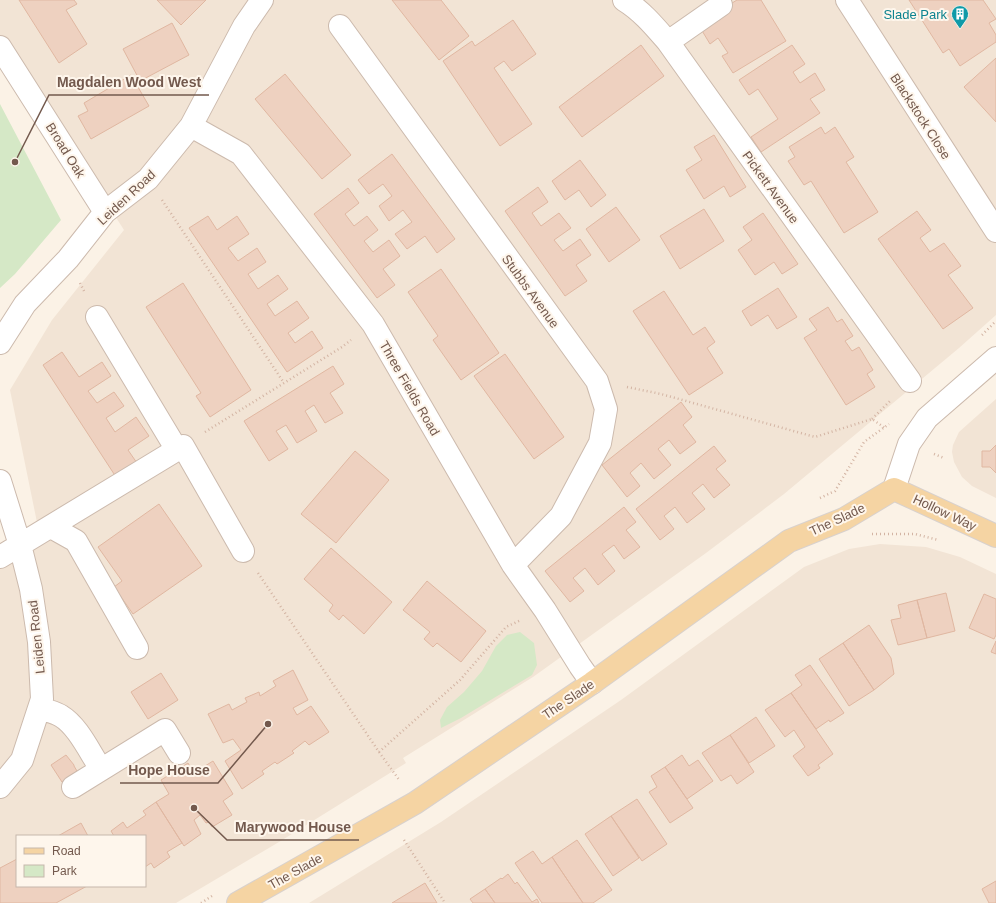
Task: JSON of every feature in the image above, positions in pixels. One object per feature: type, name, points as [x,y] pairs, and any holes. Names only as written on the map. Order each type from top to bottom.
[{"type":"main road","name":"Hollow Way","points":[[894,489],[996,536]]},
{"type":"main road","name":"The Slade","points":[[238,903],[415,803],[592,683],[789,541],[844,519],[894,489]]},
{"type":"street","name":"Leiden Road","points":[[0,343],[25,304],[68,258],[105,212],[148,179],[190,126],[244,26],[262,0]]},
{"type":"street","name":"Pickett Avenue","points":[[624,0],[633,5],[649,20],[668,42],[910,381]]},
{"type":"street","name":"Blackstock Close","points":[[847,0],[996,231]]},
{"type":"street","points":[[668,42],[721,5]]},
{"type":"street","name":"Stubbs Avenue","points":[[340,26],[597,381],[606,409],[600,443],[561,516],[513,565]]},
{"type":"street","name":"Broad Oak","points":[[0,47],[105,212]]},
{"type":"street","name":"Three Fields Road","points":[[190,126],[241,154],[373,324],[513,565],[545,610],[592,683]]},
{"type":"street","points":[[97,317],[243,551]]},
{"type":"street","points":[[894,489],[909,444],[927,418],[996,358]]},
{"type":"street","points":[[0,557],[180,448]]},
{"type":"street","name":"Leiden Road","points":[[0,481],[20,545],[31,588],[39,642],[42,699],[22,760],[0,787]]},
{"type":"street","points":[[51,527],[76,542],[137,648]]},
{"type":"street","points":[[40,708],[60,715],[69,722],[100,770]]},
{"type":"street","points":[[73,787],[165,730],[179,753]]},
{"type":"path","points":[[148,179],[284,383]]},
{"type":"path","points":[[68,258],[97,317]]},
{"type":"path","points":[[980,337],[996,321]]},
{"type":"path","points":[[180,448],[342,347],[373,324]]},
{"type":"path","points":[[597,381],[661,394],[815,437],[872,419],[885,428]]},
{"type":"path","points":[[816,500],[835,491],[864,442],[885,428],[890,422]]},
{"type":"path","points":[[865,535],[881,533],[915,534],[943,542]]},
{"type":"path","points":[[243,551],[415,803]]},
{"type":"path","points":[[379,752],[460,680],[506,627],[545,610]]},
{"type":"path","points":[[387,820],[398,832],[445,903]]},
{"type":"shaded area","points":[[0,0],[996,0],[996,315],[959,348],[784,494],[706,553],[533,677],[403,758],[406,763],[279,842],[176,903],[0,903],[0,568],[41,542],[10,390],[52,320],[124,230],[0,36]]},
{"type":"shaded area","points":[[996,399],[996,498],[972,486],[962,477],[954,462],[952,452],[953,445],[959,432]]},
{"type":"shaded area","points":[[880,544],[926,547],[960,557],[996,574],[996,903],[309,903],[441,822],[621,700],[804,567],[849,549]]},
{"type":"green space","points":[[0,104],[61,220],[15,274],[0,288]]},
{"type":"green space","points":[[520,632],[534,643],[537,665],[532,675],[461,718],[441,728],[440,720],[447,707],[464,692],[482,671],[496,646],[507,635]]},
{"type":"building","points":[[19,0],[74,0],[77,4],[66,10],[87,44],[59,63]]},
{"type":"building","points":[[157,0],[206,0],[181,25]]},
{"type":"building","points":[[392,0],[441,0],[469,36],[439,60]]},
{"type":"building","points":[[737,0],[761,0],[786,41],[733,73],[722,56],[728,53],[718,38],[710,44],[698,24]]},
{"type":"building","name":"Slade Park","points":[[909,0],[983,0],[996,19],[989,23],[996,35],[996,42],[960,66],[949,49],[943,53]]},
{"type":"building","points":[[513,20],[536,54],[512,71],[504,61],[494,68],[532,124],[500,146],[443,61],[472,41],[475,46]]},
{"type":"building","points":[[172,23],[189,55],[140,81],[123,49]]},
{"type":"building","points":[[641,45],[664,76],[582,137],[559,107]]},
{"type":"building","points":[[792,45],[805,64],[793,72],[800,83],[815,73],[825,90],[810,99],[820,113],[761,152],[751,137],[778,119],[758,89],[749,95],[739,80]]},
{"type":"building","points":[[996,58],[996,122],[964,87]]},
{"type":"building","points":[[285,74],[351,155],[322,179],[255,99]]},
{"type":"building","points":[[131,75],[149,106],[91,139],[78,116],[88,111],[84,103]]},
{"type":"building","points":[[821,127],[825,134],[835,127],[854,157],[846,162],[878,212],[844,233],[811,181],[804,185],[788,161],[795,157],[789,147]]},
{"type":"building","points":[[714,135],[746,187],[730,197],[724,186],[704,199],[686,170],[702,160],[694,147]]},
{"type":"building","points":[[392,154],[455,239],[437,253],[425,236],[407,249],[395,234],[412,222],[403,210],[389,221],[379,206],[392,196],[383,184],[369,194],[358,180]]},
{"type":"building","points":[[580,160],[606,195],[591,207],[579,190],[565,200],[552,181]]},
{"type":"building","points":[[538,187],[548,202],[532,213],[541,226],[559,213],[571,228],[554,240],[563,251],[580,239],[591,255],[576,265],[587,281],[565,296],[505,211]]},
{"type":"building","points":[[348,188],[359,203],[345,214],[354,226],[367,216],[378,230],[364,241],[373,252],[389,240],[400,256],[383,269],[395,285],[377,298],[314,214]]},
{"type":"building","points":[[616,207],[640,240],[609,262],[586,229]]},
{"type":"building","points":[[704,209],[724,241],[680,269],[660,236]]},
{"type":"building","points":[[917,211],[931,230],[920,238],[930,252],[944,243],[961,266],[948,275],[973,308],[943,329],[878,239]]},
{"type":"building","points":[[763,213],[798,264],[782,274],[774,262],[755,275],[738,250],[752,240],[743,227]]},
{"type":"building","points":[[208,216],[217,230],[237,216],[249,234],[228,248],[238,261],[257,248],[266,262],[248,274],[258,289],[278,275],[288,289],[267,304],[275,316],[297,301],[309,318],[288,333],[295,343],[312,331],[323,348],[287,372],[189,228]]},
{"type":"building","points":[[441,269],[499,353],[461,380],[433,340],[438,336],[408,292]]},
{"type":"building","points":[[183,283],[251,390],[210,417],[196,396],[201,393],[146,307]]},
{"type":"building","points":[[778,288],[797,317],[777,329],[768,315],[751,326],[742,311]]},
{"type":"building","points":[[664,291],[693,335],[705,327],[715,342],[707,348],[723,373],[689,395],[633,311]]},
{"type":"building","points":[[828,307],[837,322],[842,319],[853,336],[845,341],[852,351],[859,347],[873,370],[867,374],[875,387],[846,405],[804,338],[817,330],[809,319]]},
{"type":"building","points":[[62,352],[79,377],[102,362],[111,376],[88,391],[97,403],[114,392],[124,406],[106,418],[115,432],[136,417],[149,436],[128,450],[137,463],[116,477],[43,365]]},
{"type":"building","points":[[505,354],[564,437],[534,459],[474,376]]},
{"type":"building","points":[[333,366],[344,384],[330,393],[343,413],[325,423],[314,405],[305,411],[317,431],[297,443],[286,425],[276,431],[288,449],[269,461],[244,421]]},
{"type":"building","points":[[681,402],[692,417],[683,425],[696,442],[680,454],[669,440],[658,449],[671,465],[654,479],[641,463],[630,473],[640,486],[627,497],[602,465]]},
{"type":"building","points":[[996,445],[996,473],[990,467],[982,467],[982,451],[990,451]]},
{"type":"building","points":[[714,446],[726,461],[716,469],[730,485],[714,498],[703,484],[692,493],[705,509],[687,523],[675,507],[664,516],[674,529],[660,540],[636,509]]},
{"type":"building","points":[[355,451],[389,480],[336,543],[301,514]]},
{"type":"building","points":[[159,504],[202,566],[133,614],[114,587],[122,581],[98,547]]},
{"type":"building","points":[[624,507],[636,522],[626,530],[640,547],[624,559],[614,545],[602,554],[615,571],[598,585],[585,568],[573,578],[584,591],[570,602],[545,571]]},
{"type":"building","points":[[331,548],[392,602],[364,634],[343,615],[339,620],[329,611],[333,605],[304,579]]},
{"type":"building","points":[[427,581],[486,631],[461,662],[437,643],[433,647],[424,639],[430,632],[403,610]]},
{"type":"building","points":[[946,593],[955,631],[927,638],[917,600]]},
{"type":"building","points":[[984,594],[996,599],[996,635],[994,639],[969,628]]},
{"type":"building","points":[[917,600],[927,638],[898,645],[891,620],[901,618],[898,605]]},
{"type":"building","points":[[869,625],[891,658],[894,674],[874,690],[843,643]]},
{"type":"building","points":[[996,641],[996,654],[991,652]]},
{"type":"building","points":[[843,643],[874,690],[849,706],[819,659]]},
{"type":"building","points":[[810,665],[844,713],[830,722],[829,720],[816,729],[791,693],[802,685],[795,675]]},
{"type":"building","points":[[293,670],[308,700],[293,708],[297,715],[311,706],[329,732],[309,745],[305,741],[292,751],[294,753],[277,764],[275,762],[262,771],[264,774],[242,789],[225,761],[241,750],[233,739],[223,743],[208,714],[229,704],[232,710],[247,702],[245,698],[259,692],[260,696],[276,686],[273,681]]},
{"type":"building","points":[[161,673],[178,700],[148,719],[131,692]]},
{"type":"building","points":[[791,693],[833,754],[818,765],[820,768],[808,776],[793,756],[805,747],[794,730],[785,737],[765,710]]},
{"type":"building","points":[[756,717],[775,746],[749,763],[730,735]]},
{"type":"building","points":[[730,735],[754,772],[737,784],[731,775],[721,781],[702,753]]},
{"type":"building","points":[[66,755],[77,771],[62,782],[51,765]]},
{"type":"building","points":[[682,755],[689,766],[698,760],[713,781],[687,799],[665,767]]},
{"type":"building","points":[[213,761],[233,794],[223,801],[232,815],[212,827],[209,822],[206,823],[200,815],[194,820],[201,834],[184,846],[156,802],[169,794],[161,780],[188,763],[194,773]]},
{"type":"building","points":[[665,767],[693,808],[670,823],[649,792],[657,787],[651,776]]},
{"type":"building","points":[[637,799],[667,844],[642,861],[611,816]]},
{"type":"building","points":[[156,802],[182,843],[167,852],[170,857],[154,868],[151,863],[146,866],[146,835],[113,835],[111,831],[123,822],[127,828],[146,815],[143,811]]},
{"type":"building","points":[[611,816],[639,858],[613,876],[585,834]]},
{"type":"building","points":[[81,823],[87,835],[60,835]]},
{"type":"building","points":[[577,840],[612,890],[593,903],[583,903],[552,857]]},
{"type":"building","points":[[533,851],[542,864],[552,857],[583,903],[542,903],[515,863]]},
{"type":"building","points":[[16,860],[16,887],[85,887],[56,903],[0,903],[0,868]]},
{"type":"building","points":[[508,874],[515,884],[517,882],[532,902],[537,899],[539,903],[495,903],[485,889]]},
{"type":"building","points":[[996,881],[996,903],[989,903],[982,889]]},
{"type":"building","points":[[425,883],[437,903],[392,903]]},
{"type":"building","points":[[485,889],[495,903],[473,903],[470,899]]},
{"type":"place","name":"Slade Park","points":[[960,29]]},
{"type":"place","name":"Magdalen Wood West","points":[[15,162]]},
{"type":"place","name":"Hope House","points":[[268,724]]},
{"type":"place","name":"Marywood House","points":[[194,808]]}]
